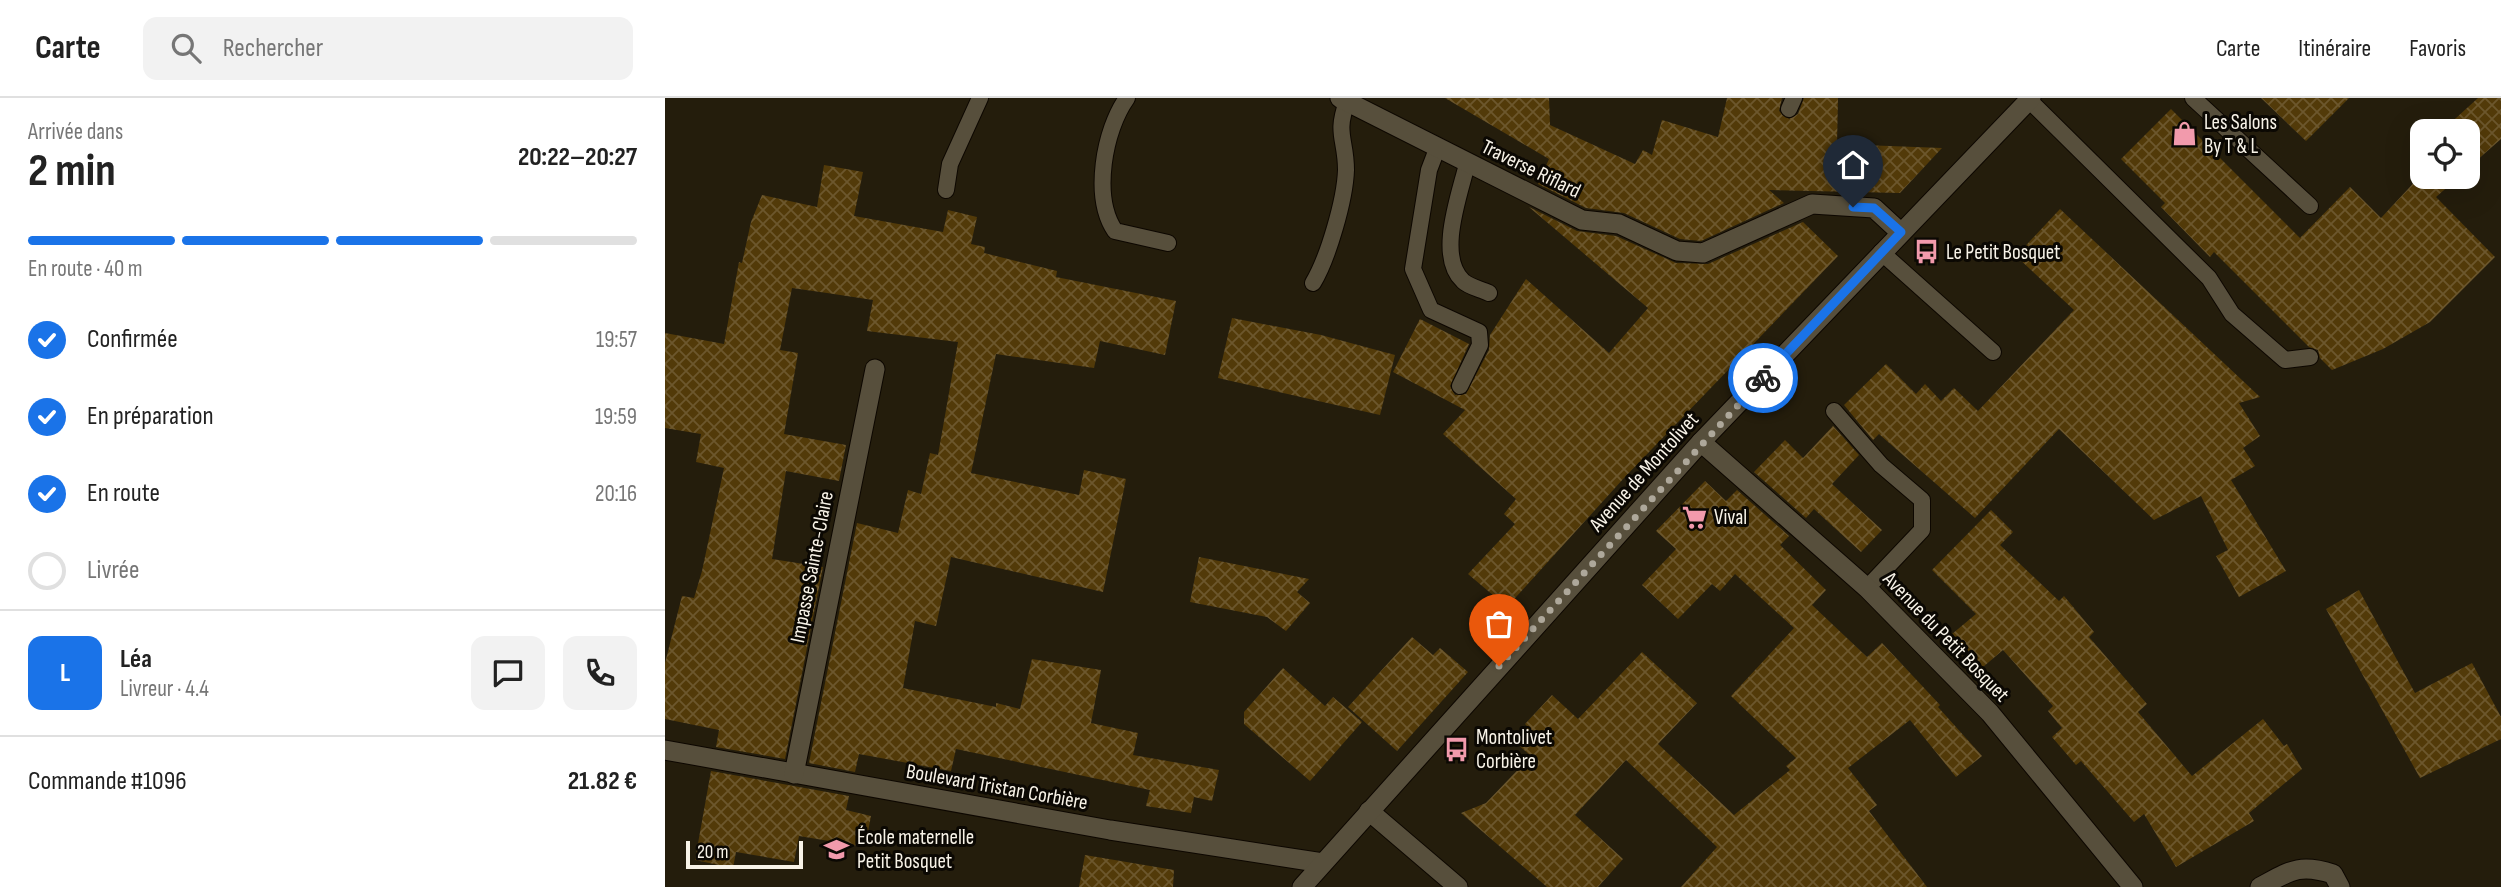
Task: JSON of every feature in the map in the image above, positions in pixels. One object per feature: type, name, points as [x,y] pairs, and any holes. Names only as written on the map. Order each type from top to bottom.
[{"type":"street","name":"Avenue de Montolivet","points":[[1301,887],[1701,442],[2030,99]]},
{"type":"street","name":"Traverse Riflard","points":[[1343,100],[1582,220],[1619,224],[1677,251],[1703,253],[1812,204],[1874,208],[1901,232]]},
{"type":"street","name":"Impasse Sainte-Claire","points":[[794,774],[875,369]]},
{"type":"street","name":"Avenue du Petit Bosquet","points":[[1701,442],[1867,588],[1990,713],[2133,887]]},
{"type":"street","name":"Boulevard Tristan Corbière","points":[[665,750],[1110,830],[1323,863]]},
{"type":"street","points":[[1369,811],[1458,887]]},
{"type":"street","points":[[2260,887],[2296,868],[2313,867],[2333,874],[2340,887]]},
{"type":"lane","points":[[946,190],[950,164],[980,98]]},
{"type":"lane","points":[[1127,98],[1118,110],[1107,146],[1103,188],[1108,221],[1115,231],[1168,243]]},
{"type":"lane","points":[[2193,98],[2311,206]]},
{"type":"lane","points":[[2030,99],[2209,278],[2232,314],[2271,351],[2285,360],[2311,357]]},
{"type":"lane","points":[[1313,284],[1326,262],[1346,174],[1345,154],[1338,124],[1343,100]]},
{"type":"lane","points":[[1437,149],[1429,170],[1413,269],[1431,310],[1479,332],[1480,345],[1460,386]]},
{"type":"lane","points":[[1467,164],[1450,237],[1452,261],[1464,281],[1489,293]]},
{"type":"lane","points":[[1881,253],[1993,352]]},
{"type":"lane","points":[[1834,411],[1881,465],[1922,500],[1922,530],[1867,588]]},
{"type":"building","points":[[1445,98],[1549,98],[1550,125],[1635,164],[1643,150],[1652,155],[1662,120],[1718,137],[1727,98],[1782,98],[1779,111],[1789,119],[1798,114],[1804,98],[1838,98],[1837,144],[1942,148],[1900,193],[1769,190],[1784,203],[1701,241],[1680,239],[1624,213],[1586,208],[1538,184],[1549,159]]},
{"type":"building","points":[[2261,98],[2349,98],[2306,141]]},
{"type":"building","points":[[2478,98],[2501,98],[2501,139],[2480,158],[2480,119],[2455,119]]},
{"type":"building","points":[[2171,109],[2300,238],[2350,187],[2381,218],[2410,187],[2410,189],[2445,189],[2436,197],[2495,257],[2430,322],[2383,349],[2332,370],[2320,358],[2318,350],[2309,347],[2214,252],[2210,257],[2161,207],[2165,203],[2121,159]]},
{"type":"building","points":[[824,165],[863,172],[854,216],[943,232],[948,210],[977,217],[971,244],[985,247],[984,253],[1057,271],[1056,277],[1176,301],[1165,355],[1100,341],[1094,368],[996,354],[971,473],[1079,495],[1084,470],[1126,479],[1103,592],[951,557],[936,626],[915,621],[903,688],[996,707],[996,703],[1020,709],[1032,659],[1101,670],[1091,723],[1138,733],[1133,755],[1219,770],[1212,801],[1194,797],[1191,813],[1146,806],[1150,790],[956,749],[951,771],[859,754],[855,772],[809,763],[857,523],[898,533],[908,490],[921,494],[930,453],[938,455],[958,342],[867,331],[873,300],[827,293],[792,288],[780,350],[798,353],[784,434],[846,445],[839,481],[786,471],[772,559],[823,567],[785,759],[716,747],[719,730],[665,719],[665,663],[682,596],[694,598],[724,468],[696,462],[701,434],[665,428],[665,333],[724,344],[739,262],[742,263],[751,222],[762,195],[817,207]]},
{"type":"building","points":[[1529,207],[1577,231],[1616,236],[1676,263],[1708,264],[1803,222],[1838,256],[1624,478],[1507,607],[1468,574],[1515,524],[1504,514],[1516,499],[1443,434],[1465,410],[1393,372],[1420,319],[1469,344],[1450,386],[1455,395],[1466,394],[1489,350],[1490,335],[1526,279],[1609,353],[1648,308]]},
{"type":"building","points":[[2060,209],[2260,397],[2239,403],[2260,436],[2243,448],[2255,466],[2231,480],[2286,571],[2239,597],[2216,556],[2228,550],[2201,496],[2154,520],[2059,429],[1975,518],[1879,434],[1873,440],[1844,405],[1886,364],[1916,394],[1925,384],[1941,401],[1954,388],[1978,411],[2074,310],[2016,256]]},
{"type":"building","points":[[1232,318],[1321,335],[1395,355],[1380,415],[1218,378]]},
{"type":"building","points":[[1833,426],[1859,455],[1832,484],[1882,530],[1861,552],[1814,509],[1806,518],[1754,472],[1785,440],[1803,458]]},
{"type":"building","points":[[1705,481],[1726,501],[1737,490],[1789,536],[1780,545],[1826,590],[1812,605],[1867,657],[1882,643],[1940,705],[1938,707],[1982,756],[1956,777],[1910,720],[1848,768],[1877,805],[1869,811],[1927,887],[1681,887],[1717,847],[1626,760],[1575,815],[1623,859],[1598,887],[1547,887],[1461,813],[1486,803],[1531,756],[1515,742],[1528,727],[1525,724],[1552,695],[1578,719],[1642,652],[1697,703],[1658,744],[1734,815],[1790,770],[1786,766],[1796,758],[1731,696],[1794,628],[1735,574],[1720,591],[1712,584],[1678,619],[1642,585],[1676,549],[1656,531]]},
{"type":"building","points":[[1991,510],[2013,532],[2000,545],[2059,601],[2064,596],[2094,632],[2089,637],[2147,704],[2138,712],[2192,776],[2263,719],[2284,746],[2287,744],[2302,769],[2249,813],[2254,821],[2176,867],[2144,814],[2134,822],[2081,761],[2076,765],[2052,737],[2062,728],[2048,711],[2053,706],[2003,650],[1983,667],[1952,634],[1976,614],[1932,570]]},
{"type":"building","points":[[1199,557],[1309,579],[1297,592],[1310,603],[1286,631],[1267,617],[1190,602]]},
{"type":"building","points":[[2359,590],[2415,693],[2472,663],[2501,717],[2501,739],[2420,778],[2326,609]]},
{"type":"building","points":[[1412,637],[1433,655],[1440,648],[1468,672],[1397,751],[1348,707]]},
{"type":"building","points":[[1283,668],[1325,706],[1333,697],[1362,722],[1310,781],[1244,724],[1244,712]]},
{"type":"building","points":[[711,771],[849,796],[846,810],[871,816],[865,847],[799,836],[794,862],[736,852],[733,868],[695,860]]},
{"type":"building","points":[[1085,855],[1174,870],[1173,887],[1079,887]]},
{"type":"way so far","points":[[1499,666],[1701,442],[1763,378]]},
{"type":"place","name":"Les Salons By T & L","points":[[2184,134]]},
{"type":"place","name":"Le Petit Bosquet","points":[[1926,252]]},
{"type":"place","name":"Vival","points":[[1694,517]]},
{"type":"place","name":"Montolivet Corbière","points":[[1456,749]]},
{"type":"place","name":"École maternelle Petit Bosquet","points":[[837,849]]},
{"type":"route","points":[[1763,378],[1901,232],[1874,208],[1853,207]]}]
